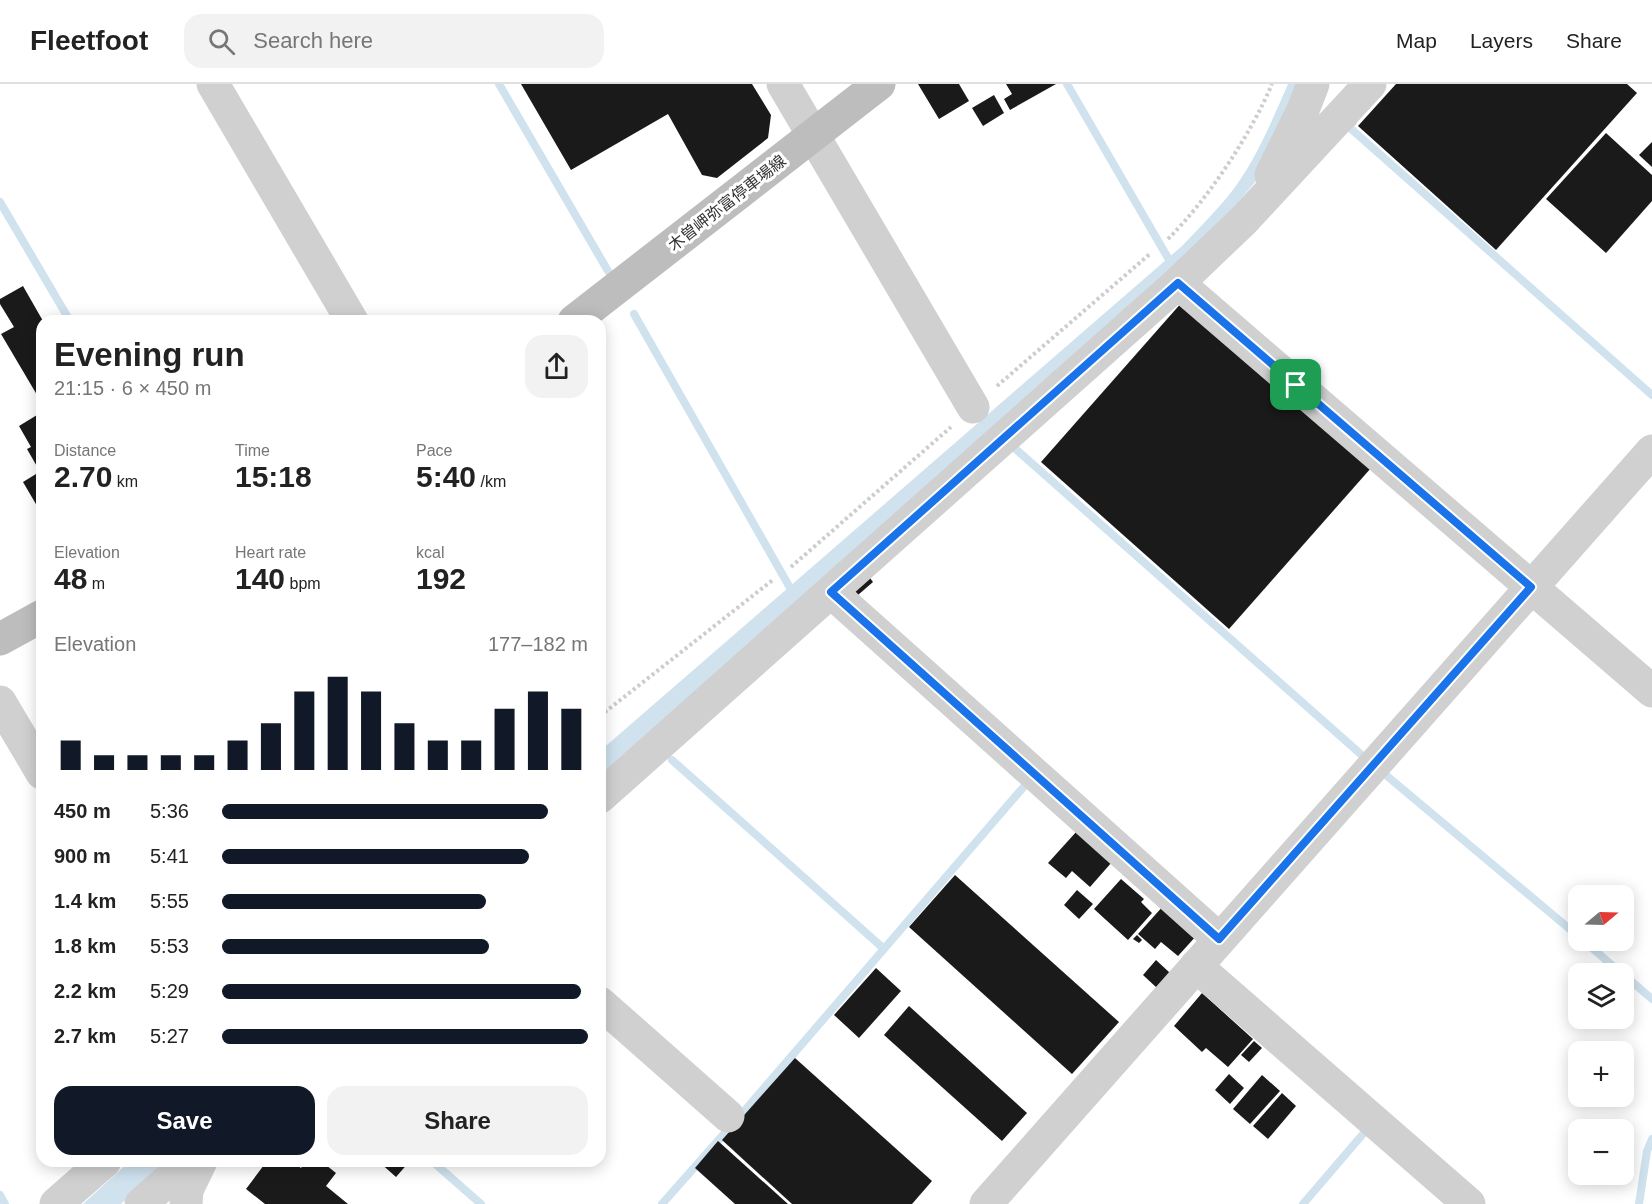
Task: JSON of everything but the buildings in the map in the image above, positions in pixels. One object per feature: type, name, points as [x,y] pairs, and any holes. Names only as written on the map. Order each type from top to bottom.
[{"type":"main road","name":"木曽岬弥富停車場線","points":[[582,315],[879,84]]},
{"type":"main road","points":[[0,639],[36,619]]},
{"type":"street","points":[[213,84],[348,315]]},
{"type":"street","points":[[783,84],[973,407]]},
{"type":"street","points":[[1243,221],[1265,185],[1303,110],[1313,84]]},
{"type":"street","points":[[606,792],[1178,283],[1243,221],[1370,84]]},
{"type":"street","points":[[1178,283],[1652,691]]},
{"type":"street","points":[[986,1204],[1652,451]]},
{"type":"street","points":[[831,592],[1219,939]]},
{"type":"street","points":[[0,702],[36,763]]},
{"type":"street","points":[[1196,966],[1469,1204]]},
{"type":"street","points":[[606,1008],[728,1116]]},
{"type":"street","points":[[56,1204],[98,1167]]},
{"type":"street","points":[[141,1204],[166,1181],[196,1167]]},
{"type":"street","points":[[186,1204],[187,1190],[198,1167]]},
{"type":"path","points":[[1168,239],[1184,223],[1222,171],[1261,111],[1272,84]]},
{"type":"path","points":[[606,711],[774,579]]},
{"type":"water","points":[[1288,84],[1305,84],[1256,181],[1215,230],[606,771],[606,746],[1182,246],[1229,195],[1262,142]]},
{"type":"water","points":[[123,1167],[161,1167],[121,1204],[83,1204]]},
{"type":"waterway","points":[[499,84],[608,271]]},
{"type":"waterway","points":[[1067,84],[1168,258]]},
{"type":"waterway","points":[[1353,122],[1349,127],[1652,395]]},
{"type":"waterway","points":[[0,202],[66,315]]},
{"type":"waterway","points":[[634,314],[789,586]]},
{"type":"waterway","points":[[1010,444],[1364,757]]},
{"type":"waterway","points":[[672,760],[883,948]]},
{"type":"waterway","points":[[1387,776],[1568,928]]},
{"type":"waterway","points":[[662,1204],[1027,783]]},
{"type":"waterway","points":[[1596,951],[1609,963]]},
{"type":"waterway","points":[[1634,983],[1652,999]]},
{"type":"waterway","points":[[1303,1204],[1363,1134]]},
{"type":"waterway","points":[[1639,1204],[1647,1151],[1652,1139]]},
{"type":"waterway","points":[[439,1167],[481,1204]]},
{"type":"waterway","points":[[0,1195],[5,1204]]},
{"type":"route","points":[[1178,283],[1296,385],[1531,587],[1219,939],[831,592],[1178,283]]}]
